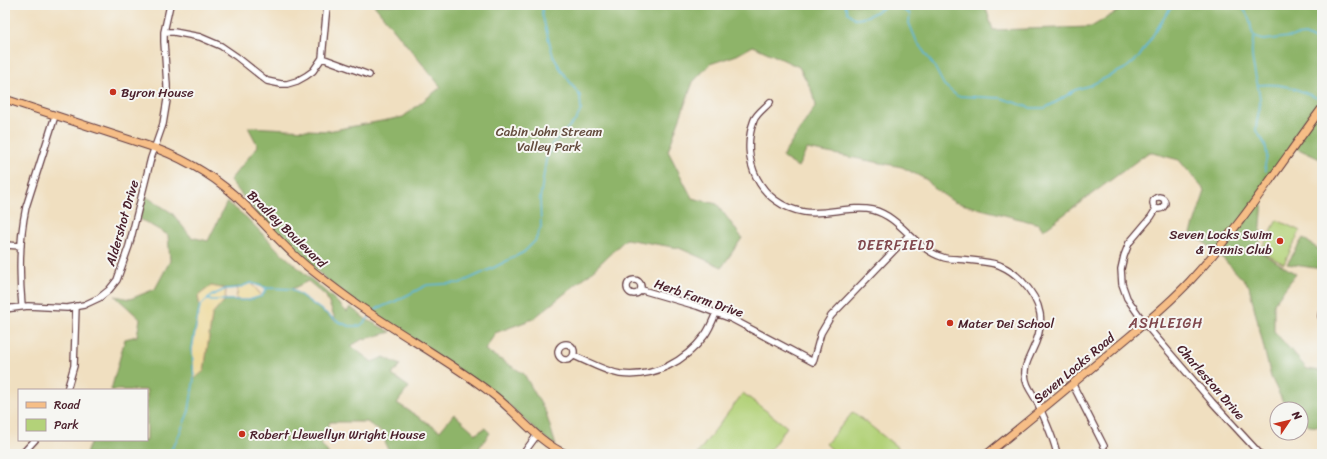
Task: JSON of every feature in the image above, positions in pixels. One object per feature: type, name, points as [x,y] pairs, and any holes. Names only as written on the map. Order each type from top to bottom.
[{"type":"main road","name":"Bradley Boulevard","points":[[5,99],[155,148],[199,168],[222,184],[244,203],[307,267],[383,322],[492,393],[555,449],[566,454]]},
{"type":"main road","name":"Seven Locks Road","points":[[987,454],[1073,385],[1145,324],[1176,295],[1216,251],[1322,108]]},
{"type":"street","name":"Aldershot Drive","points":[[5,309],[22,306],[67,308],[84,305],[98,298],[109,290],[117,280],[128,246],[151,158],[163,124],[167,100],[164,32],[170,5]]},
{"type":"street","points":[[164,32],[174,32],[200,37],[221,46],[267,81],[281,84],[297,81],[306,76],[313,71],[322,58],[326,5]]},
{"type":"street","points":[[322,58],[369,75]]},
{"type":"street","points":[[770,102],[754,119],[749,140],[749,161],[755,178],[777,202],[789,208],[812,213],[856,208],[880,212],[893,219],[909,235],[929,250],[942,257],[1000,265],[1020,279],[1029,289],[1040,312],[1041,325],[1038,338],[1024,372],[1027,386],[1038,403],[1040,411],[1046,421],[1057,454]]},
{"type":"street","points":[[22,306],[20,288],[20,246],[26,207],[54,116]]},
{"type":"street","name":"Charleston Drive","points":[[1156,209],[1129,243],[1124,256],[1121,270],[1122,284],[1127,298],[1145,324],[1212,402],[1260,454]]},
{"type":"street","name":"Herb Farm Drive","points":[[642,290],[697,306],[732,319],[813,362],[821,333],[831,316],[909,235]]},
{"type":"street","points":[[5,245],[20,246]]},
{"type":"street","points":[[67,389],[74,366],[76,306]]},
{"type":"street","points":[[1322,311],[1322,319]]},
{"type":"street","points":[[574,356],[619,374],[637,374],[661,369],[678,362],[692,350],[706,334],[716,313]]},
{"type":"street","points":[[1073,385],[1104,446]]},
{"type":"street","points":[[522,454],[537,434]]},
{"type":"street","points":[[22,454],[34,441]]},
{"type":"green space","name":"Cabin John Stream Valley Park","points":[[374,5],[985,5],[993,30],[1091,27],[1128,5],[1322,5],[1322,160],[1294,147],[1264,186],[1259,251],[1296,274],[1274,303],[1274,331],[1307,369],[1322,371],[1322,427],[1309,426],[1309,401],[1283,401],[1271,377],[1249,286],[1216,251],[1191,233],[1205,191],[1179,160],[1149,152],[1043,230],[1039,224],[954,202],[935,189],[927,180],[902,167],[807,149],[798,167],[782,157],[816,105],[811,89],[799,67],[753,46],[737,55],[710,64],[693,82],[668,151],[692,198],[717,204],[742,238],[722,267],[679,248],[626,239],[589,274],[533,319],[495,333],[485,350],[524,374],[546,413],[556,446],[539,433],[509,405],[349,299],[268,228],[230,180],[258,146],[248,127],[328,131],[403,117],[441,87]]},
{"type":"green space","points":[[145,196],[172,213],[191,237],[208,241],[227,202],[247,218],[279,251],[347,312],[350,307],[367,320],[391,332],[361,340],[351,346],[372,362],[384,357],[400,365],[392,375],[409,387],[397,403],[440,431],[454,414],[476,434],[485,428],[490,433],[479,448],[485,454],[423,454],[414,447],[401,454],[392,454],[386,446],[384,434],[367,422],[330,422],[321,444],[329,454],[86,454],[91,441],[148,441],[148,389],[111,389],[125,339],[137,336],[140,319],[115,296],[130,299],[155,289],[170,261],[168,235],[140,219]],"holes":[[[308,281],[326,296],[336,321],[292,289]],[[251,283],[267,288],[262,296],[249,300],[225,300],[212,315],[204,371],[196,326],[200,306],[198,296],[211,286],[231,288],[240,287]]]},
{"type":"green space","name":"Seven Locks Swim & Tennis Club","points":[[1277,220],[1300,231],[1284,264],[1260,251]]},
{"type":"green space","points":[[1303,238],[1318,249],[1322,244],[1322,269],[1287,264]]},
{"type":"green space","points":[[743,393],[787,427],[767,454],[697,454]]},
{"type":"green space","points":[[853,412],[906,454],[837,454],[826,444]]},
{"type":"sand","points":[[251,283],[262,296],[249,300],[236,300],[238,288]]},
{"type":"sand","points":[[211,286],[226,289],[225,300],[212,315],[204,371],[194,379],[192,349],[200,306],[198,296]]},
{"type":"waterway","points":[[374,312],[378,308],[392,303],[427,285],[460,283],[524,252],[535,241],[541,227],[540,199],[546,160],[552,144],[576,120],[581,110],[580,96],[553,56],[542,14],[543,5]]},
{"type":"waterway","points":[[845,5],[848,13],[856,19],[869,16],[890,5]]},
{"type":"waterway","points":[[895,5],[910,14],[909,23],[917,42],[934,66],[944,85],[957,96],[1001,98],[1031,108],[1045,108],[1075,90],[1091,85],[1126,68],[1139,57],[1169,10],[1176,5]]},
{"type":"waterway","points":[[1240,5],[1249,18],[1253,35],[1259,39],[1264,40],[1305,35],[1322,42]]},
{"type":"waterway","points":[[1255,36],[1252,59],[1260,100],[1256,131],[1262,139],[1267,151],[1265,166],[1266,171]]},
{"type":"waterway","points":[[1258,85],[1289,87],[1317,98]]},
{"type":"waterway","points":[[168,454],[176,442],[189,411],[194,379],[192,349],[196,326],[200,306],[211,296],[226,289],[238,288],[251,283],[267,288],[292,289],[337,321],[349,326],[360,326],[370,317]]},
{"type":"waterway","points":[[206,300],[249,300],[262,296],[267,288]]},
{"type":"place","name":"Byron House","points":[[113,92]]},
{"type":"place","name":"Seven Locks Swim & Tennis Club","points":[[1280,241]]},
{"type":"place","name":"Mater Dei School","points":[[950,323]]},
{"type":"place","name":"Robert Llewellyn Wright House","points":[[242,434]]},
{"type":"district","name":"DEERFIELD","points":[[896,245]]},
{"type":"district","name":"ASHLEIGH","points":[[1166,323]]}]
